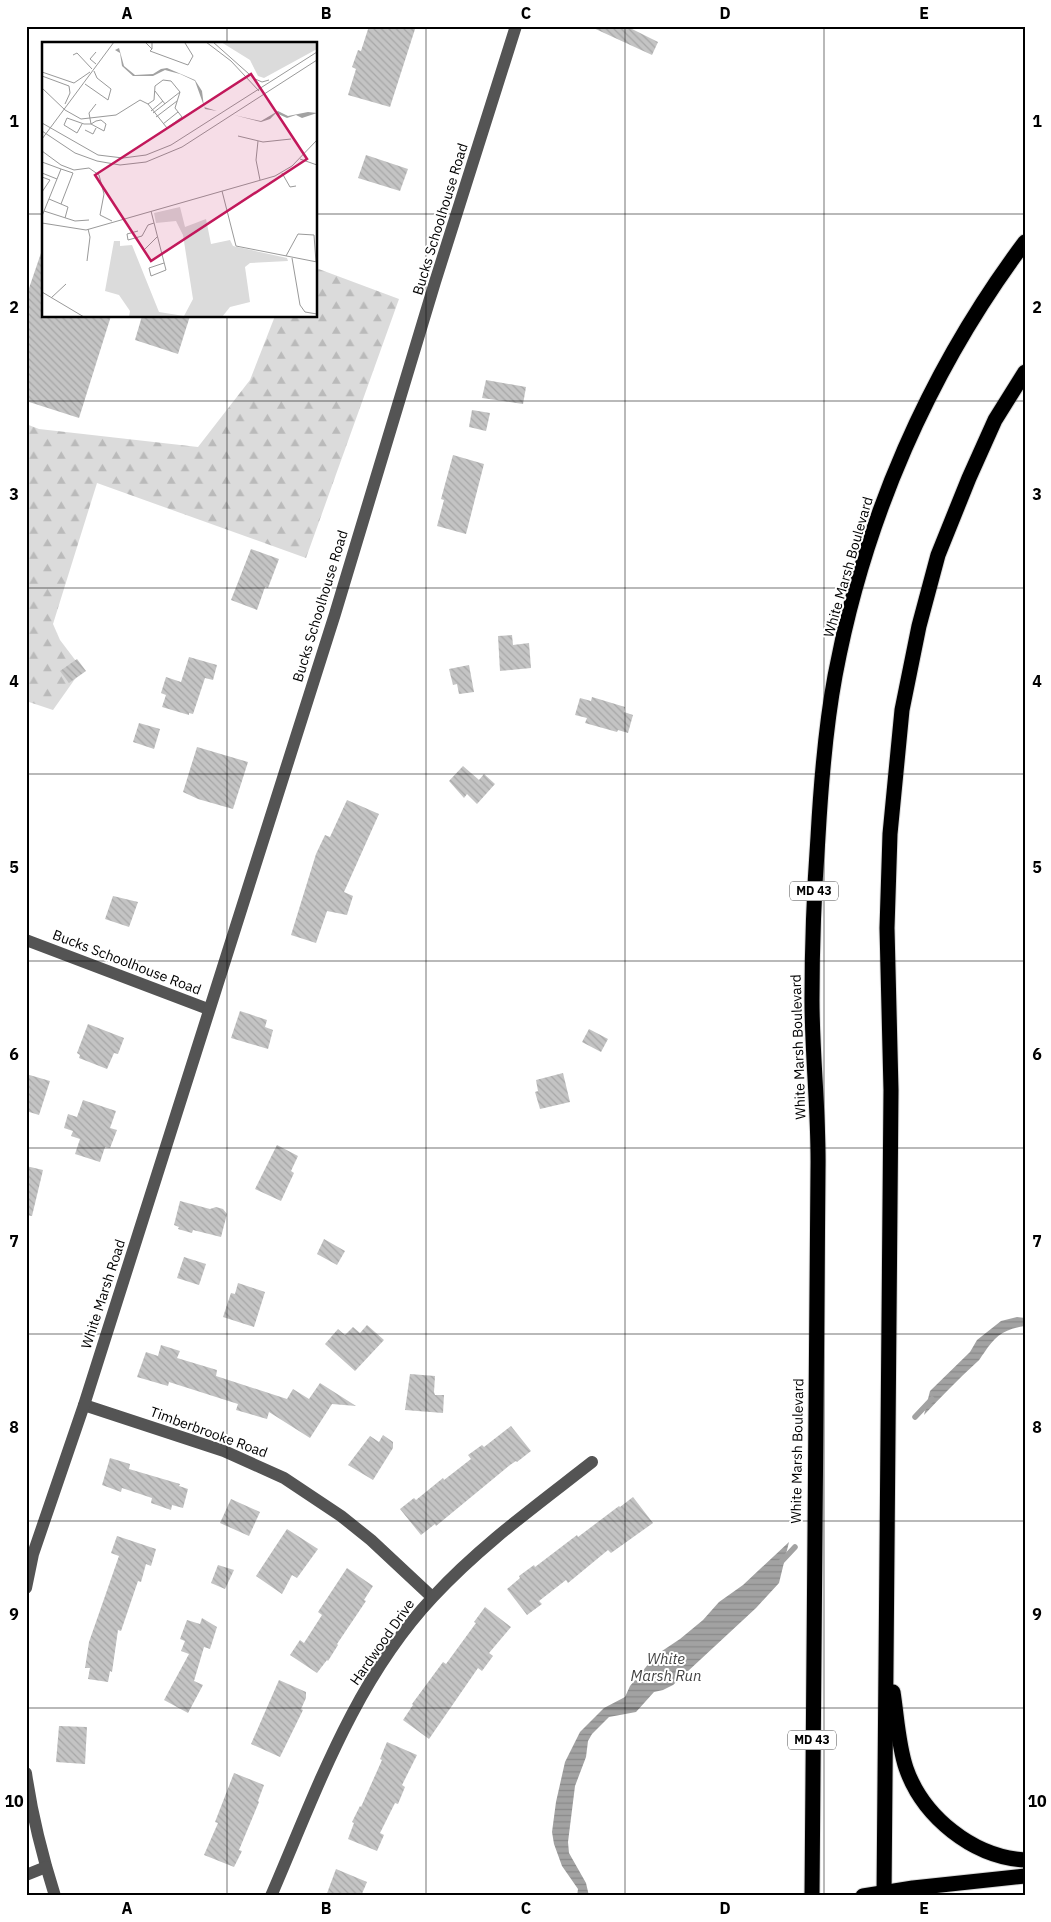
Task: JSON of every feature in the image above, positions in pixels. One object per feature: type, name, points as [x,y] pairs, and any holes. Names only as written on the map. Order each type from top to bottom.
[{"type":"highway","name":"White Marsh Boulevard","points":[[812,1896],[813,1456],[818,1162],[812,1004],[813,912],[820,789],[828,722],[834,679],[853,594],[890,483],[907,442],[943,369],[987,297],[1025,242]]},
{"type":"highway","points":[[884,1894],[890,1090],[887,928],[890,834],[902,710],[919,626],[938,555],[995,420],[1025,372]]},
{"type":"highway","points":[[886,1636],[902,1752],[907,1770],[916,1789],[933,1813],[946,1826],[965,1840],[989,1852],[1025,1860]]},
{"type":"highway","points":[[863,1896],[1025,1876]]},
{"type":"street","name":"Bucks Schoolhouse Road","points":[[26,940],[208,1009],[334,614],[435,282],[516,26]]},
{"type":"street","name":"White Marsh Road","points":[[26,1588],[32,1554],[84,1405],[208,1009]]},
{"type":"street","name":"Timberbrooke Road","points":[[84,1405],[224,1451],[284,1478],[341,1516],[371,1540],[432,1597]]},
{"type":"street","name":"Hardwood Drive","points":[[271,1896],[335,1748],[365,1688],[396,1642],[432,1597],[498,1535],[592,1462]]},
{"type":"street","points":[[26,1773],[32,1815],[55,1896]]},
{"type":"street","points":[[26,1874],[46,1867]]},
{"type":"green space","points":[[318,269],[399,299],[306,558],[97,483],[53,624],[60,640],[82,669],[53,710],[26,701],[26,424],[39,429],[198,447],[250,380],[274,318],[318,318]]},
{"type":"water","points":[[1017,1317],[1025,1318],[1025,1326],[1006,1331],[996,1338],[978,1361],[924,1415],[930,1391],[970,1352],[977,1340],[1001,1321]]},
{"type":"water","name":"White Marsh Run","points":[[789,1542],[779,1583],[756,1608],[673,1685],[654,1692],[636,1712],[609,1717],[592,1734],[588,1741],[586,1757],[575,1786],[568,1842],[569,1853],[586,1883],[589,1896],[577,1896],[578,1889],[562,1866],[552,1832],[556,1802],[565,1762],[580,1732],[604,1708],[625,1697],[630,1686],[656,1655],[680,1639],[703,1620],[719,1602],[743,1585]]},
{"type":"building","points":[[369,26],[416,26],[390,107],[348,95],[356,69],[352,67],[358,50],[361,51]]},
{"type":"building","points":[[589,26],[626,26],[658,42],[652,55]]},
{"type":"building","points":[[366,155],[408,169],[400,191],[358,178]]},
{"type":"building","points":[[42,253],[42,318],[110,318],[79,418],[26,401],[26,297]]},
{"type":"building","points":[[141,318],[189,318],[178,354],[135,340]]},
{"type":"building","points":[[486,380],[526,387],[523,404],[482,398]]},
{"type":"building","points":[[472,410],[490,413],[486,431],[469,427]]},
{"type":"building","points":[[453,455],[484,464],[466,534],[437,526],[444,500],[441,499]]},
{"type":"building","points":[[251,549],[279,559],[268,588],[265,587],[257,610],[231,600]]},
{"type":"building","points":[[512,635],[513,645],[529,643],[531,668],[500,671],[498,636]]},
{"type":"building","points":[[189,657],[217,665],[213,680],[205,678],[193,714],[189,713],[189,715],[162,707],[166,695],[161,693],[166,677],[181,682]]},
{"type":"building","points":[[77,659],[86,671],[69,683],[60,671]]},
{"type":"building","points":[[469,665],[474,692],[459,694],[457,684],[453,685],[449,669]]},
{"type":"building","points":[[592,697],[625,707],[624,712],[633,715],[628,733],[618,730],[617,732],[585,723],[587,718],[575,715],[580,698],[591,701]]},
{"type":"building","points":[[139,723],[160,729],[154,749],[133,742]]},
{"type":"building","points":[[197,747],[248,762],[233,809],[198,799],[183,792]]},
{"type":"building","points":[[463,766],[479,780],[484,774],[495,784],[477,804],[467,794],[464,798],[449,781]]},
{"type":"building","points":[[347,800],[379,814],[344,892],[353,896],[347,915],[327,911],[316,943],[291,935],[316,854],[325,835],[330,837]]},
{"type":"building","points":[[113,896],[138,902],[129,927],[105,919]]},
{"type":"building","points":[[240,1011],[267,1020],[265,1027],[273,1030],[268,1049],[231,1038]]},
{"type":"building","points":[[88,1024],[124,1038],[118,1054],[114,1053],[107,1069],[79,1058],[80,1055],[77,1053]]},
{"type":"building","points":[[589,1029],[608,1039],[601,1052],[582,1042]]},
{"type":"building","points":[[563,1073],[570,1102],[540,1109],[535,1092],[538,1091],[536,1080]]},
{"type":"building","points":[[26,1074],[50,1081],[39,1115],[26,1111]]},
{"type":"building","points":[[83,1100],[116,1111],[110,1128],[117,1130],[110,1148],[105,1147],[100,1162],[75,1154],[80,1139],[71,1136],[73,1131],[64,1128],[68,1114],[77,1117]]},
{"type":"building","points":[[277,1145],[298,1156],[291,1171],[294,1173],[281,1201],[255,1189]]},
{"type":"building","points":[[26,1166],[43,1170],[32,1216],[26,1215]]},
{"type":"building","points":[[180,1201],[210,1209],[216,1207],[223,1209],[227,1214],[221,1237],[193,1230],[192,1233],[178,1229],[179,1227],[174,1225]]},
{"type":"building","points":[[324,1239],[345,1251],[337,1265],[317,1254]]},
{"type":"building","points":[[184,1257],[206,1264],[199,1285],[177,1278]]},
{"type":"building","points":[[238,1283],[265,1292],[254,1327],[223,1317],[231,1293],[235,1294]]},
{"type":"building","points":[[367,1325],[384,1340],[355,1371],[325,1344],[338,1329],[345,1335],[353,1327],[360,1333]]},
{"type":"building","points":[[161,1345],[180,1351],[177,1358],[217,1370],[216,1376],[287,1399],[293,1389],[309,1399],[320,1383],[356,1406],[332,1404],[310,1438],[269,1412],[267,1419],[236,1410],[238,1404],[169,1382],[168,1386],[137,1377],[146,1352],[158,1356]]},
{"type":"building","points":[[410,1374],[435,1376],[435,1395],[444,1395],[443,1413],[405,1410]]},
{"type":"building","points":[[511,1426],[531,1451],[510,1465],[436,1526],[435,1524],[421,1535],[400,1509],[414,1498],[416,1500],[443,1478],[444,1480],[471,1459],[468,1455],[482,1445],[484,1447]]},
{"type":"building","points":[[383,1435],[393,1442],[393,1448],[373,1480],[348,1465],[370,1436],[379,1442]]},
{"type":"building","points":[[110,1458],[130,1464],[129,1469],[180,1484],[179,1486],[188,1489],[183,1508],[172,1505],[171,1510],[151,1503],[152,1498],[122,1488],[121,1492],[102,1485]]},
{"type":"building","points":[[633,1497],[653,1523],[611,1553],[608,1550],[568,1583],[566,1580],[539,1601],[542,1604],[527,1615],[507,1589],[520,1578],[519,1576],[534,1565],[535,1567],[577,1535],[578,1537]]},
{"type":"building","points":[[231,1499],[260,1512],[249,1536],[220,1523]]},
{"type":"building","points":[[287,1529],[318,1549],[297,1578],[292,1575],[282,1594],[256,1576]]},
{"type":"building","points":[[117,1536],[156,1549],[151,1566],[146,1564],[141,1582],[138,1581],[121,1631],[118,1630],[112,1672],[110,1671],[108,1682],[88,1679],[90,1668],[85,1668],[89,1642],[119,1556],[111,1553]]},
{"type":"building","points":[[218,1565],[234,1570],[225,1589],[211,1583]]},
{"type":"building","points":[[347,1568],[373,1586],[364,1600],[366,1601],[328,1661],[317,1673],[290,1655],[300,1640],[304,1643],[322,1615],[318,1612]]},
{"type":"building","points":[[485,1607],[511,1627],[489,1653],[493,1656],[482,1671],[478,1668],[429,1739],[403,1720],[412,1704],[443,1662],[446,1664],[476,1623],[474,1622]]},
{"type":"building","points":[[202,1618],[217,1627],[210,1649],[204,1647],[194,1681],[203,1685],[188,1713],[164,1700],[189,1654],[181,1651],[185,1641],[180,1639],[187,1620],[200,1624]]},
{"type":"building","points":[[279,1680],[306,1692],[306,1698],[301,1709],[303,1710],[280,1757],[251,1744]]},
{"type":"building","points":[[59,1726],[87,1727],[85,1764],[56,1762]]},
{"type":"building","points":[[387,1742],[417,1755],[402,1785],[405,1787],[398,1804],[395,1803],[380,1833],[384,1835],[377,1851],[348,1839],[354,1823],[352,1822],[361,1807],[382,1760],[380,1759]]},
{"type":"building","points":[[234,1773],[264,1785],[239,1850],[242,1851],[234,1867],[204,1855],[218,1823],[215,1822]]},
{"type":"building","points":[[336,1869],[367,1882],[361,1896],[326,1896]]},
{"type":"waterway","name":"White Marsh Run","points":[[915,1417],[932,1399]]},
{"type":"waterway","name":"White Marsh Run","points":[[781,1562],[795,1547]]}]
